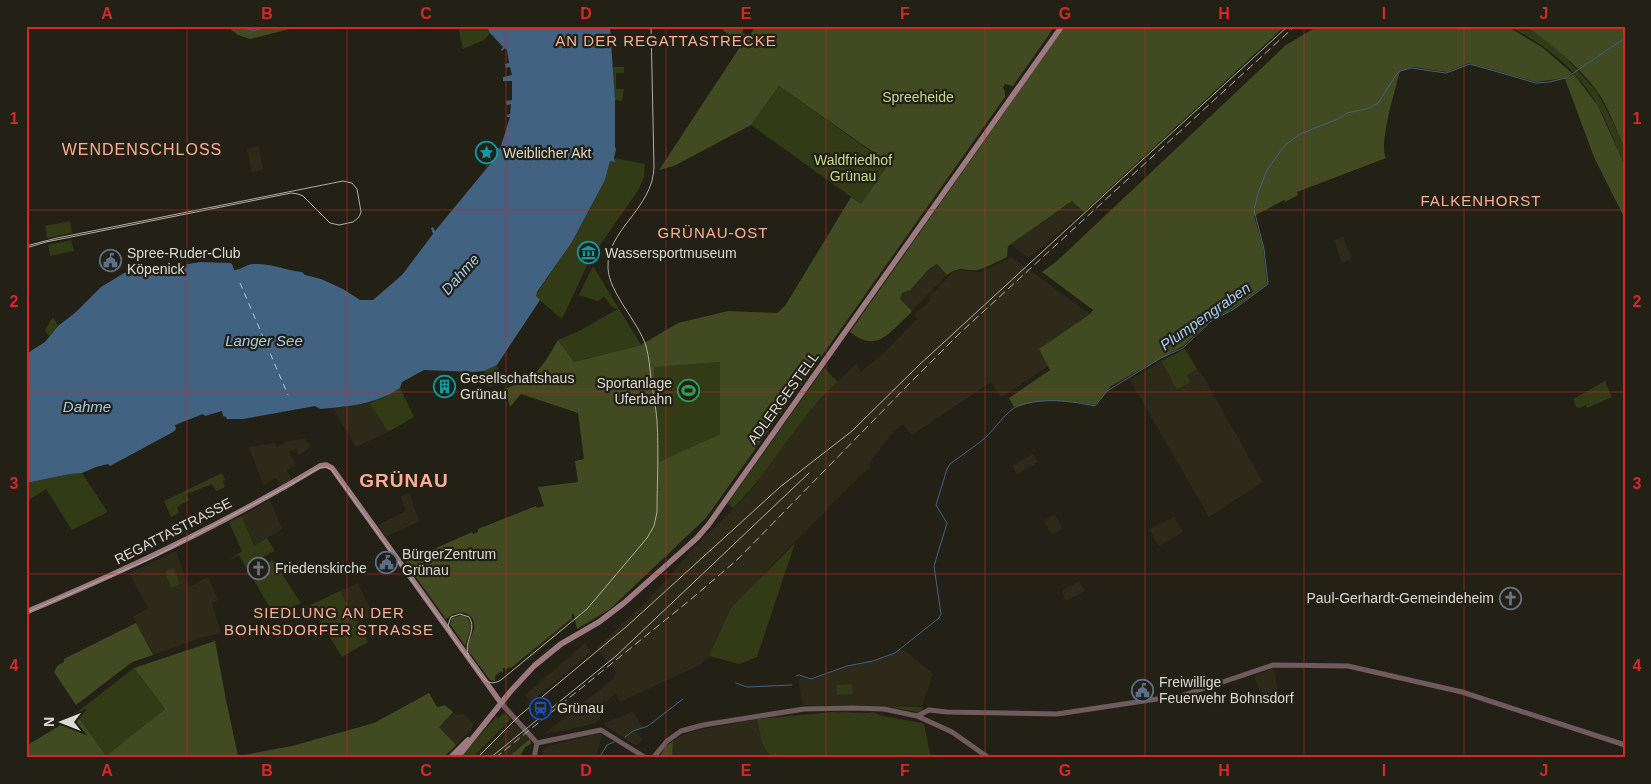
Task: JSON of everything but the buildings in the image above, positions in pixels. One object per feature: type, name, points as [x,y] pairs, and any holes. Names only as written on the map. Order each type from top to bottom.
[{"type":"main road","name":"ADLERGESTELL","points":[[457,758],[517,683],[541,660],[561,644],[599,622],[624,603],[709,524],[1062,26]]},
{"type":"main road","name":"REGATTASTRASSE","points":[[26,612],[144,561],[237,513],[320,466],[326,465],[332,468],[501,703]]},
{"type":"main road","name":"ADLERGESTELL","points":[[450,758],[474,736]]},
{"type":"street","points":[[917,716],[930,710],[1056,714],[1177,696],[1267,666],[1298,664],[1348,666],[1462,692],[1625,746]]},
{"type":"street","points":[[501,703],[537,743]]},
{"type":"street","points":[[653,758],[680,731],[686,729],[790,710],[808,708],[872,708],[917,716],[952,732],[989,758]]},
{"type":"street","points":[[537,743],[601,730],[646,758]]},
{"type":"street","points":[[534,758],[537,743]]},
{"type":"street","points":[[639,753],[647,754],[660,749]]},
{"type":"shaded area","points":[[259,146],[263,170],[252,172],[247,149]]},
{"type":"shaded area","points":[[1073,201],[1084,212],[1028,258],[1011,244]]},
{"type":"shaded area","points":[[1343,237],[1352,259],[1342,263],[1334,240]]},
{"type":"shaded area","points":[[1012,257],[1090,314],[1039,349],[1048,366],[1001,398],[991,382],[912,435],[902,424],[869,463],[871,467],[768,569],[718,638],[709,656],[700,665],[620,702],[616,693],[606,702],[604,700],[600,707],[600,719],[595,723],[563,731],[545,733],[613,679],[616,672],[596,648],[648,600],[702,539],[743,499],[756,484],[796,427],[830,389],[857,363],[860,372],[884,353],[917,319],[914,315],[930,301],[930,296],[953,272],[958,270],[981,272]]},
{"type":"shaded area","points":[[937,264],[947,275],[912,311],[900,299],[900,296]]},
{"type":"shaded area","points":[[1161,361],[1177,390],[1191,382],[1187,375],[1197,369],[1201,373],[1263,482],[1209,517],[1130,380]]},
{"type":"shaded area","points":[[369,403],[388,432],[356,447],[333,408]]},
{"type":"shaded area","points":[[305,439],[311,447],[299,455],[296,449],[289,452],[296,466],[287,470],[292,480],[281,486],[276,478],[263,485],[249,447],[275,443],[277,447],[285,444],[284,442]]},
{"type":"shaded area","points":[[1033,454],[1038,462],[1017,475],[1012,466]]},
{"type":"shaded area","points":[[410,493],[420,521],[386,537],[378,525],[406,511],[401,496]]},
{"type":"shaded area","points":[[270,500],[282,529],[254,546],[242,516]]},
{"type":"shaded area","points":[[1055,515],[1063,529],[1052,535],[1044,521]]},
{"type":"shaded area","points":[[1174,517],[1183,532],[1159,546],[1149,529]]},
{"type":"shaded area","points":[[176,551],[189,587],[208,577],[218,600],[212,603],[221,633],[197,639],[153,655],[133,617],[148,608],[129,573]]},
{"type":"shaded area","points":[[1079,581],[1085,591],[1066,601],[1062,591]]},
{"type":"shaded area","points":[[358,583],[373,615],[357,624],[340,591]]},
{"type":"shaded area","points":[[459,612],[469,615],[474,624],[467,649],[465,646],[469,619],[463,615],[450,621],[450,624],[447,621],[451,615]]},
{"type":"shaded area","points":[[572,618],[573,621],[528,661],[525,658]]},
{"type":"shaded area","points":[[585,643],[591,652],[531,702],[525,695]]},
{"type":"shaded area","points":[[903,649],[933,674],[922,706],[803,705],[798,677],[811,680],[849,666],[887,657]]},
{"type":"shaded area","points":[[1274,668],[1278,693],[1263,699],[1254,676]]},
{"type":"shaded area","points":[[453,712],[457,715],[463,714],[473,722],[471,730],[456,745],[439,726]]},
{"type":"shaded area","points":[[633,712],[643,728],[634,731],[643,739],[636,746],[605,725],[605,723]]},
{"type":"shaded area","points":[[757,719],[762,744],[771,758],[672,758],[673,741],[682,735],[693,731]]},
{"type":"shaded area","points":[[511,721],[530,739],[507,758],[473,758]]},
{"type":"shaded area","points":[[602,734],[596,758],[542,758],[543,749],[548,746]]},
{"type":"green space","points":[[226,26],[302,26],[250,39],[238,35]]},
{"type":"green space","points":[[458,26],[486,26],[490,33],[484,40],[463,49]]},
{"type":"green space","name":"Spreeheide","points":[[717,26],[745,26],[742,33],[750,36],[755,26],[1055,26],[1013,86],[1005,84],[1003,88],[1005,97],[706,518],[610,609],[577,629],[572,613],[572,618],[511,668],[505,670],[503,668],[503,673],[501,671],[495,676],[495,681],[490,680],[467,649],[474,629],[472,618],[460,612],[446,619],[405,562],[472,532],[473,534],[478,532],[478,529],[536,506],[537,508],[544,506],[538,487],[578,482],[575,461],[584,459],[578,413],[521,394],[510,407],[505,389],[532,376],[547,359],[558,340],[574,362],[641,345],[678,323],[728,311],[777,313],[785,306],[851,197],[861,204],[887,166],[875,157],[876,154],[779,86],[751,125],[674,166],[659,170],[742,44]],"holes":[[[720,362],[720,434],[659,462],[654,367]]]},
{"type":"green space","points":[[1065,26],[1285,26],[1084,212],[1072,201],[1008,246],[1007,257],[985,268],[977,270],[960,269],[947,275],[937,264],[929,269],[910,290],[902,293],[900,299],[912,311],[883,338],[876,341],[868,341],[850,332]]},
{"type":"green space","points":[[1318,26],[1507,26],[1543,48],[1572,73],[1565,78],[1536,82],[1469,63],[1447,72],[1412,67],[1400,71],[1384,141],[1386,158],[1297,192],[1298,195],[1285,202],[1284,200],[1254,216],[1263,247],[1267,284],[1234,308],[1210,321],[1183,346],[1111,386],[1095,405],[1054,401],[1034,402],[1014,407],[1009,398],[1050,370],[1039,349],[1093,310],[1042,272],[1057,261],[1286,45]]},
{"type":"green space","points":[[1507,26],[1526,26],[1560,51],[1597,92],[1625,150],[1625,166],[1602,113],[1581,81],[1547,49]]},
{"type":"green space","points":[[1526,26],[1625,26],[1625,150],[1605,105],[1590,82],[1564,56]]},
{"type":"green space","points":[[613,67],[624,67],[624,73],[616,73],[616,89],[624,89],[622,101],[614,100]]},
{"type":"green space","points":[[1574,74],[1598,106],[1625,166],[1625,219],[1594,157],[1565,79]]},
{"type":"green space","name":"Waldfriedhof Grünau","points":[[779,86],[876,155],[887,166],[861,204],[751,125]]},
{"type":"green space","points":[[494,148],[496,157],[486,168],[483,151]]},
{"type":"green space","points":[[615,158],[645,164],[644,177],[639,189],[589,261],[562,319],[535,296],[572,242],[605,180],[610,161],[615,162]]},
{"type":"green space","points":[[70,221],[72,233],[47,238],[45,226]]},
{"type":"green space","points":[[71,240],[74,251],[50,256],[48,245]]},
{"type":"green space","points":[[593,266],[641,345],[574,362],[558,340],[579,331],[618,309],[613,308],[604,297],[598,301],[579,295]]},
{"type":"green space","points":[[53,317],[58,326],[49,336],[45,330]]},
{"type":"green space","points":[[1185,349],[1197,369],[1187,375],[1191,382],[1177,390],[1161,361]]},
{"type":"green space","name":"Sportanlage Uferbahn","points":[[720,362],[720,434],[659,463],[654,366]]},
{"type":"green space","points":[[497,365],[503,382],[489,387],[484,371]]},
{"type":"green space","points":[[824,368],[838,382],[809,412],[760,477],[733,508],[728,503]]},
{"type":"green space","points":[[1605,381],[1612,397],[1587,408],[1586,405],[1580,408],[1576,407],[1573,399]]},
{"type":"green space","points":[[400,388],[414,417],[388,432],[369,403]]},
{"type":"green space","points":[[82,473],[107,511],[106,513],[72,530],[46,489],[26,502],[26,483]]},
{"type":"green space","points":[[222,473],[225,487],[216,491],[212,484],[187,494],[189,500],[177,507],[179,513],[171,517],[164,501]]},
{"type":"green space","points":[[242,516],[254,546],[267,538],[275,551],[260,558],[248,571],[239,555],[228,561],[242,551],[229,522]]},
{"type":"green space","points":[[795,543],[757,657],[739,664],[709,656],[731,608]]},
{"type":"green space","points":[[272,559],[301,603],[274,615],[249,572],[256,578]]},
{"type":"green space","points":[[174,568],[180,584],[171,588],[165,571]]},
{"type":"green space","points":[[340,591],[368,642],[342,657],[310,605]]},
{"type":"green space","points":[[463,615],[471,625],[465,646],[450,624],[452,618]]},
{"type":"green space","points":[[136,623],[153,655],[132,662],[76,705],[54,672],[57,666],[64,662],[64,659]]},
{"type":"green space","points":[[215,641],[238,756],[292,746],[374,723],[429,693],[437,707],[445,705],[453,712],[439,727],[456,745],[443,758],[26,758],[26,746],[77,715],[106,756],[165,709],[134,668]]},
{"type":"green space","points":[[134,668],[165,709],[106,757],[76,713]]},
{"type":"green space","points":[[852,684],[853,694],[837,695],[836,685]]},
{"type":"green space","points":[[885,706],[923,707],[922,710],[917,712]]},
{"type":"green space","points":[[833,712],[873,712],[883,716],[922,723],[924,724],[931,758],[771,758],[762,744],[757,719]]},
{"type":"green space","points":[[504,713],[511,719],[472,758],[459,758],[496,717],[499,718]]},
{"type":"green space","points":[[530,739],[531,744],[525,747],[519,758],[507,758]]},
{"type":"green space","points":[[673,741],[672,758],[659,758],[665,747]]},
{"type":"water","name":"Langer See","points":[[486,26],[610,26],[615,101],[615,162],[610,161],[605,180],[572,242],[537,292],[536,296],[540,300],[497,365],[484,371],[473,372],[424,370],[402,382],[400,388],[390,394],[352,406],[320,409],[315,406],[243,419],[227,419],[223,416],[222,411],[205,416],[203,414],[175,425],[176,429],[173,432],[110,466],[108,464],[82,473],[26,483],[26,354],[45,342],[58,326],[76,312],[101,287],[124,273],[139,269],[160,269],[200,262],[230,263],[234,270],[251,264],[259,264],[302,272],[305,275],[321,279],[343,289],[360,300],[373,300],[402,275],[433,234],[431,228],[433,227],[435,231],[496,157],[494,148],[500,149],[510,117],[507,117],[507,115],[510,114],[511,104],[507,105],[506,101],[512,100],[512,81],[503,81],[503,77],[512,75],[510,67],[506,68],[505,64],[509,63],[507,50],[505,48],[501,50],[503,47]]},
{"type":"waterway","points":[[240,26],[253,31],[269,26]]},
{"type":"waterway","name":"Plumpengraben","points":[[796,676],[799,675],[811,679],[847,666],[873,661],[895,653],[939,618],[941,614],[934,566],[947,523],[936,505],[947,469],[950,464],[985,438],[1009,412],[1018,406],[1028,403],[1047,401],[1067,401],[1095,406],[1107,391],[1161,358],[1183,348],[1211,321],[1234,309],[1268,284],[1264,249],[1254,210],[1266,172],[1284,146],[1300,134],[1338,119],[1347,113],[1370,108],[1378,103],[1400,71],[1411,68],[1446,73],[1470,64],[1536,83],[1549,82],[1566,78],[1625,38]]},
{"type":"waterway","name":"Plumpengraben","points":[[736,683],[747,687],[792,685]]},
{"type":"waterway","name":"Plumpengraben","points":[[625,737],[633,731],[648,726],[683,699]]},
{"type":"waterway","name":"Plumpengraben","points":[[599,758],[607,745],[614,742]]},
{"type":"ferry route","points":[[240,283],[288,395]]},
{"type":"tram line","points":[[26,613],[152,558],[319,468],[327,467],[332,470],[481,676],[488,682],[493,683],[501,680],[587,609],[647,538],[654,526],[657,512],[657,421],[648,354],[642,336],[613,287],[608,268],[609,254],[614,242],[646,195],[652,182],[654,167],[651,26]]},
{"type":"tram line","points":[[477,758],[519,716],[626,627],[780,487],[852,431],[918,366],[1288,26]]},
{"type":"tram line","points":[[26,246],[57,238],[343,181],[352,183],[357,189],[361,212],[359,217],[353,222],[339,225],[330,223],[303,196],[291,193],[46,242],[26,248]]},
{"type":"tram line","points":[[490,758],[616,656],[809,473]]},
{"type":"tram line","points":[[451,633],[448,625],[451,617],[460,614],[469,617],[472,627],[467,646],[469,657]]},
{"type":"railway","points":[[495,758],[738,559],[960,333],[1295,26]]},
{"type":"place","name":"Weiblicher Akt","points":[[487,153]]},
{"type":"place","name":"Wassersportmuseum","points":[[589,253]]},
{"type":"place","name":"Spree-Ruder-Club Köpenick","points":[[111,261]]},
{"type":"place","name":"Gesellschaftshaus Grünau","points":[[444,386]]},
{"type":"place","name":"Sportanlage Uferbahn","points":[[688,391]]},
{"type":"place","name":"BürgerZentrum Grünau","points":[[386,562]]},
{"type":"place","name":"Friedenskirche","points":[[259,568]]},
{"type":"place","name":"Paul-Gerhardt-Gemeindeheim","points":[[1510,598]]},
{"type":"place","name":"Freiwillige Feuerwehr Bohnsdorf","points":[[1143,690]]},
{"type":"place","name":"Grünau","points":[[541,708]]},
{"type":"district","name":"AN DER REGATTASTRECKE","points":[[666,40]]},
{"type":"district","name":"WENDENSCHLOSS","points":[[142,149]]},
{"type":"district","name":"FALKENHORST","points":[[1481,200]]},
{"type":"district","name":"GRÜNAU-OST","points":[[713,232]]},
{"type":"district","name":"GRÜNAU","points":[[404,480]]},
{"type":"district","name":"SIEDLUNG AN DER BOHNSDORFER STRASSE","points":[[329,620]]},
{"type":"water label","name":"Dahme","points":[[460,274]]},
{"type":"water label","name":"Dahme","points":[[87,406]]}]
